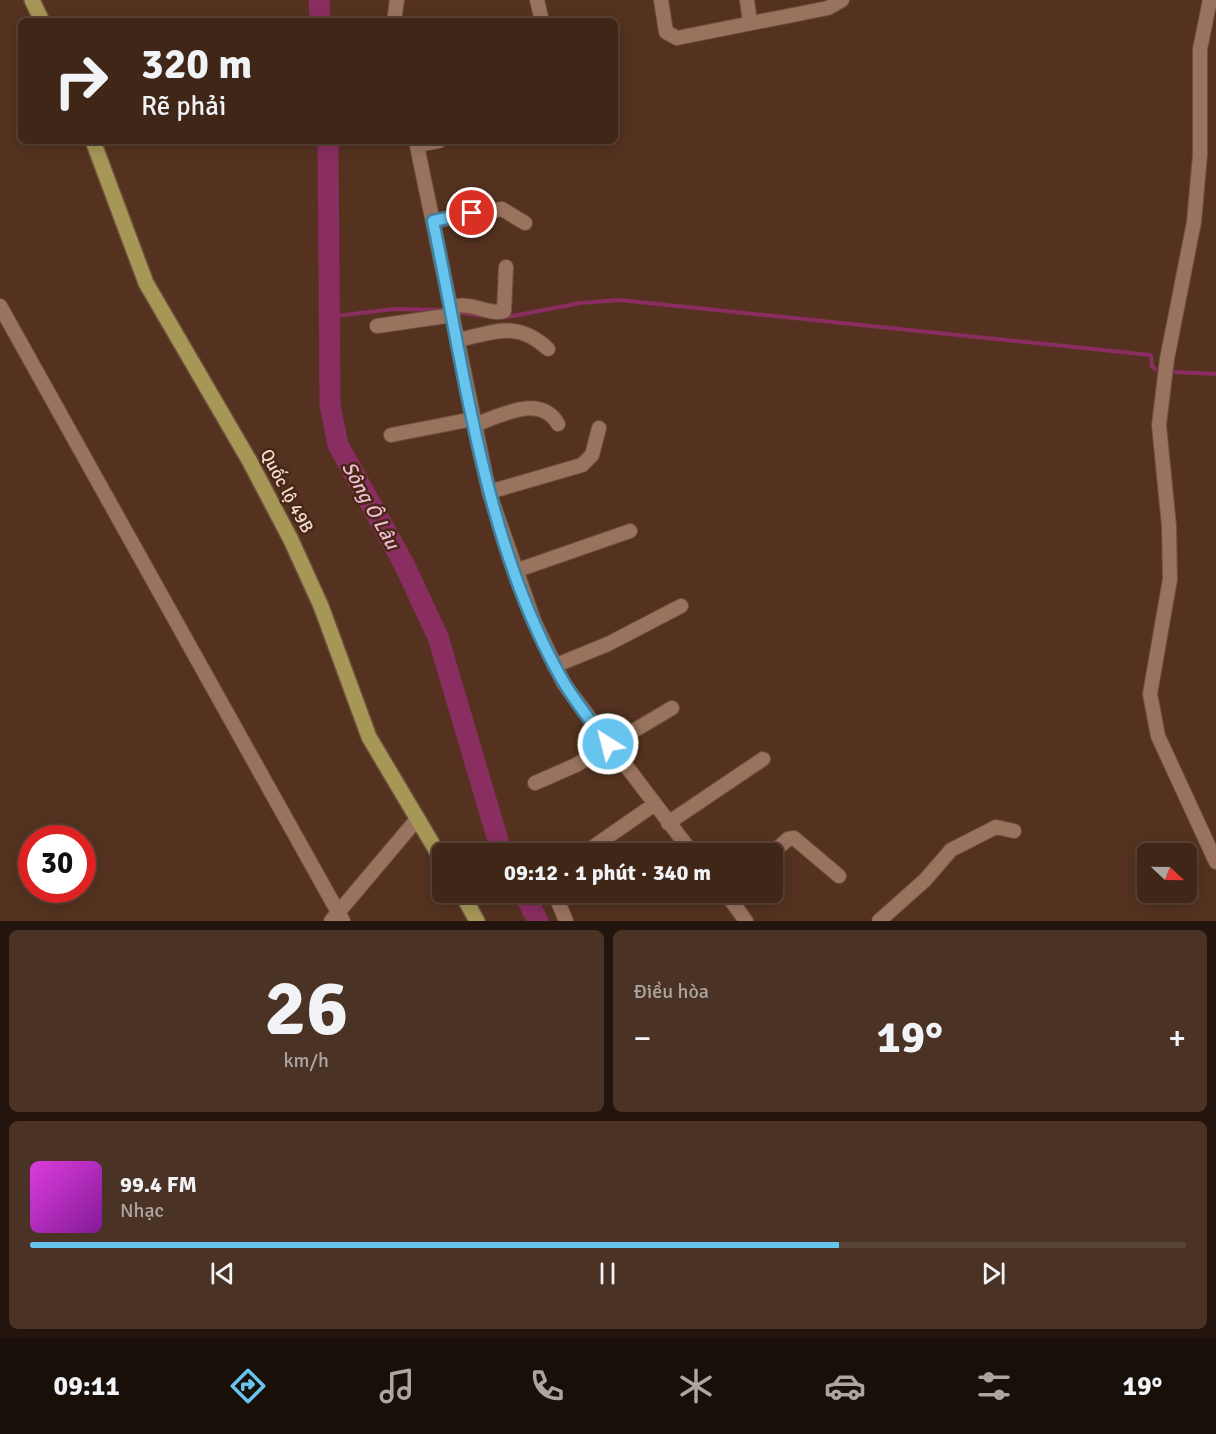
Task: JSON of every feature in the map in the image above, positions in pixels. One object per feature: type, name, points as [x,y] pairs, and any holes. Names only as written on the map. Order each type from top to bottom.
[{"type":"main road","points":[[32,0],[41,18]]},
{"type":"main road","name":"Quốc lộ 49B","points":[[94,144],[146,283],[243,450],[291,540],[321,606],[369,737],[432,843]]},
{"type":"main road","points":[[467,903],[477,921]]},
{"type":"street","points":[[394,18],[397,0]]},
{"type":"street","points":[[537,0],[541,18]]},
{"type":"street","points":[[661,0],[666,32],[673,37],[750,23],[842,0]]},
{"type":"street","points":[[747,0],[750,23]]},
{"type":"street","points":[[1210,0],[1200,49],[1200,155],[1194,222],[1167,358],[1158,425],[1169,526],[1170,579],[1150,694],[1158,736],[1216,862]]},
{"type":"street","points":[[416,144],[489,492],[515,571],[554,666],[564,684],[684,843]]},
{"type":"street","points":[[433,221],[502,210],[525,223]]},
{"type":"street","points":[[377,326],[452,311],[466,304],[498,313],[504,311],[506,267]]},
{"type":"street","points":[[0,306],[338,918],[418,818]]},
{"type":"street","points":[[458,340],[515,330],[526,332],[548,349]]},
{"type":"street","points":[[392,435],[473,422],[531,407],[548,412],[558,424]]},
{"type":"street","points":[[489,492],[582,465],[595,448],[599,428]]},
{"type":"street","points":[[515,571],[630,531]]},
{"type":"street","points":[[554,666],[608,644],[681,606]]},
{"type":"street","points":[[535,783],[576,765],[672,708]]},
{"type":"street","points":[[668,823],[763,759]]},
{"type":"street","points":[[599,843],[655,804]]},
{"type":"street","points":[[879,921],[925,880],[951,850],[996,827],[1014,831]]},
{"type":"street","points":[[783,843],[788,839],[797,839],[839,876]]},
{"type":"street","points":[[559,903],[566,921]]},
{"type":"street","points":[[732,903],[746,921]]},
{"type":"waterway","name":"Sông Ô Lâu","points":[[319,0],[320,18]]},
{"type":"waterway","name":"Sông Ô Lâu","points":[[328,144],[330,405],[338,445],[404,564],[438,637],[499,843]]},
{"type":"waterway","points":[[502,318],[580,303],[620,300],[1151,355],[1152,366],[1155,369]]},
{"type":"waterway","points":[[328,317],[394,309],[444,310]]},
{"type":"waterway","points":[[457,312],[482,316]]},
{"type":"waterway","points":[[1175,372],[1216,374]]},
{"type":"waterway","name":"Sông Ô Lâu","points":[[529,903],[538,921]]},
{"type":"route","points":[[472,213],[433,221],[470,409],[489,492],[515,571],[554,666],[564,684],[608,744]]}]
